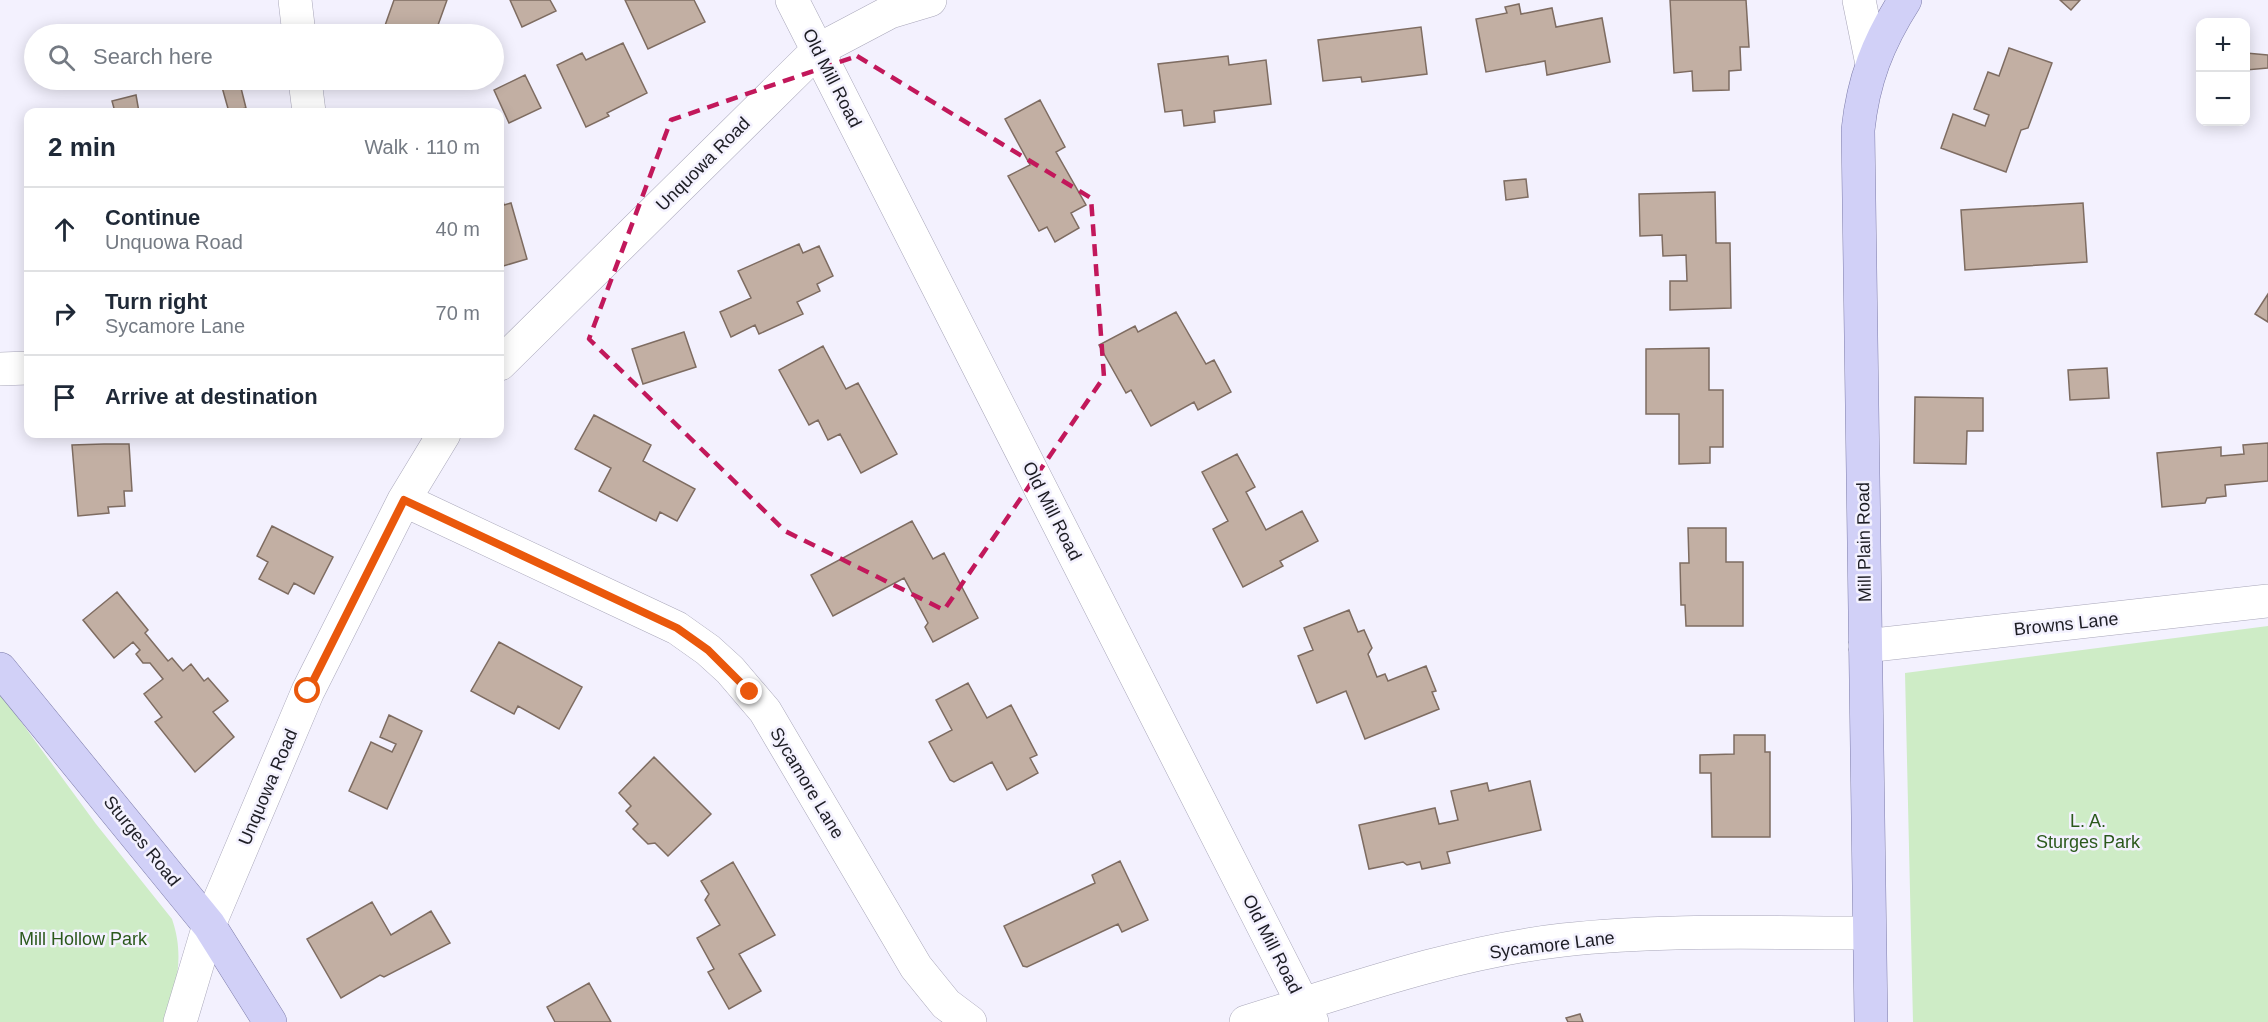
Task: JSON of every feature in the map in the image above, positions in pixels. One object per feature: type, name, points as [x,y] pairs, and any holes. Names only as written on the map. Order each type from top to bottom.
[{"type":"main road","name":"Mill Plain Road","points":[[1871,1022],[1858,130],[1862,93],[1872,64],[1905,0]]},
{"type":"main road","name":"Sturges Road","points":[[0,669],[209,925],[270,1022]]},
{"type":"street","points":[[295,0],[299,24]]},
{"type":"street","name":"Old Mill Road","points":[[792,0],[1307,1013]]},
{"type":"street","name":"Unquowa Road","points":[[504,360],[818,50],[890,12],[930,0]]},
{"type":"street","points":[[1858,0],[1872,64]]},
{"type":"street","points":[[306,90],[308,108]]},
{"type":"street","points":[[0,369],[24,368]]},
{"type":"street","name":"Unquowa Road","points":[[180,1022],[209,925],[308,691],[404,500],[442,438]]},
{"type":"street","name":"Sycamore Lane","points":[[404,500],[677,628],[708,650],[730,670],[765,711],[916,968],[946,1004],[970,1022]]},
{"type":"street","name":"Browns Lane","points":[[1865,646],[2268,601]]},
{"type":"street","name":"Sycamore Lane","points":[[1246,1022],[1307,1013],[1467,956],[1563,940],[1674,934],[1869,933]]},
{"type":"highlighted area","points":[[857,56],[1091,198],[1104,377],[944,610],[785,531],[589,339],[671,120]]},
{"type":"green space","name":"L. A. Sturges Park","points":[[2268,626],[2268,1022],[1913,1022],[1905,673]]},
{"type":"green space","name":"Mill Hollow Park","points":[[0,693],[96,824],[172,919],[178,946],[178,971],[166,1022],[0,1022]]},
{"type":"building","points":[[394,0],[447,0],[438,24],[386,24]]},
{"type":"building","points":[[510,0],[550,0],[556,11],[522,27]]},
{"type":"building","points":[[625,0],[694,0],[705,22],[648,49]]},
{"type":"building","points":[[1670,0],[1746,0],[1749,47],[1740,47],[1741,70],[1729,71],[1729,90],[1693,91],[1692,71],[1674,73]]},
{"type":"building","points":[[2060,0],[2080,0],[2071,10]]},
{"type":"building","points":[[1519,4],[1521,14],[1552,8],[1556,27],[1602,18],[1610,62],[1547,75],[1545,61],[1486,72],[1476,19],[1507,13],[1505,7]]},
{"type":"building","points":[[1421,27],[1427,74],[1362,82],[1361,77],[1323,81],[1318,40]]},
{"type":"building","points":[[623,43],[647,93],[607,113],[609,116],[586,127],[557,65],[582,53],[586,60]]},
{"type":"building","points":[[2009,48],[2052,63],[2028,128],[2021,130],[2006,172],[1941,148],[1953,114],[1985,126],[1989,115],[1974,109],[1988,72],[1999,76]]},
{"type":"building","points":[[2250,53],[2268,55],[2268,68],[2250,70]]},
{"type":"building","points":[[1228,56],[1229,65],[1266,60],[1271,104],[1214,111],[1215,122],[1184,126],[1182,110],[1165,112],[1158,64]]},
{"type":"building","points":[[525,75],[541,108],[509,123],[494,90],[504,90],[504,85]]},
{"type":"building","points":[[223,90],[242,90],[246,108],[228,108]]},
{"type":"building","points":[[136,95],[138,108],[114,108],[112,101]]},
{"type":"building","points":[[1040,100],[1065,147],[1056,152],[1086,205],[1071,213],[1079,228],[1055,242],[1047,227],[1039,231],[1008,176],[1030,165],[1005,119]]},
{"type":"building","points":[[1526,179],[1528,197],[1506,200],[1504,181]]},
{"type":"building","points":[[1715,192],[1716,243],[1730,243],[1731,308],[1670,310],[1670,281],[1687,281],[1686,255],[1663,256],[1662,235],[1640,236],[1639,194]]},
{"type":"building","points":[[511,203],[527,259],[504,266],[504,205]]},
{"type":"building","points":[[2083,203],[2087,262],[1965,270],[1961,210]]},
{"type":"building","points":[[799,244],[803,253],[819,246],[833,276],[817,284],[820,291],[797,302],[803,314],[759,334],[755,325],[731,337],[720,312],[751,298],[738,271]]},
{"type":"building","points":[[2268,294],[2268,322],[2255,314]]},
{"type":"building","points":[[1176,312],[1206,364],[1214,360],[1231,392],[1198,410],[1194,402],[1151,426],[1131,390],[1126,393],[1099,345],[1135,326],[1138,332]]},
{"type":"building","points":[[684,332],[696,367],[643,384],[632,349]]},
{"type":"building","points":[[823,346],[846,389],[858,383],[897,454],[861,473],[840,434],[828,440],[818,420],[809,425],[779,370]]},
{"type":"building","points":[[1709,348],[1709,390],[1723,390],[1723,447],[1710,447],[1710,463],[1679,464],[1679,414],[1646,414],[1646,349]]},
{"type":"building","points":[[2107,368],[2109,398],[2070,400],[2068,370]]},
{"type":"building","points":[[1915,397],[1983,398],[1983,431],[1967,431],[1966,464],[1914,463]]},
{"type":"building","points":[[594,415],[651,445],[643,461],[695,489],[677,521],[660,512],[656,521],[599,491],[611,468],[575,449]]},
{"type":"building","points":[[2268,443],[2268,481],[2225,485],[2226,496],[2207,498],[2205,503],[2162,507],[2157,453],[2221,447],[2221,456],[2244,454],[2243,445]]},
{"type":"building","points":[[129,444],[132,491],[124,491],[125,506],[108,507],[109,513],[78,516],[72,445]]},
{"type":"building","points":[[1237,454],[1255,487],[1246,492],[1266,530],[1302,511],[1318,541],[1280,561],[1283,566],[1243,587],[1213,529],[1228,521],[1202,472]]},
{"type":"building","points":[[912,521],[933,559],[944,553],[978,618],[933,642],[925,627],[928,623],[904,578],[833,616],[811,575]]},
{"type":"building","points":[[272,526],[333,557],[314,594],[294,583],[288,594],[259,579],[268,562],[257,556]]},
{"type":"building","points":[[1688,528],[1726,528],[1726,562],[1743,562],[1743,626],[1686,626],[1685,605],[1681,605],[1680,563],[1689,563]]},
{"type":"building","points":[[117,592],[148,630],[145,633],[168,661],[172,658],[183,671],[191,664],[204,681],[208,678],[228,701],[213,712],[234,737],[195,772],[155,722],[162,717],[144,694],[163,679],[150,663],[143,663],[136,654],[140,650],[133,642],[114,658],[83,620]]},
{"type":"building","points":[[1349,610],[1358,632],[1364,630],[1372,648],[1368,654],[1377,677],[1385,674],[1388,681],[1426,666],[1436,691],[1432,692],[1439,709],[1365,739],[1346,691],[1317,703],[1298,656],[1313,650],[1304,628]]},
{"type":"building","points":[[499,642],[582,687],[559,729],[518,706],[514,714],[471,691]]},
{"type":"building","points":[[968,683],[987,718],[1011,705],[1037,755],[1030,758],[1038,773],[1007,790],[992,762],[954,782],[950,780],[929,742],[952,730],[936,700]]},
{"type":"building","points":[[389,715],[422,731],[387,809],[349,791],[371,742],[392,752],[396,744],[380,737]]},
{"type":"building","points":[[1734,735],[1765,735],[1765,752],[1770,752],[1770,837],[1712,837],[1711,773],[1700,773],[1700,755],[1734,754]]},
{"type":"building","points":[[654,757],[711,814],[668,856],[655,843],[648,844],[633,829],[638,824],[626,811],[631,806],[619,793]]},
{"type":"building","points":[[1530,781],[1541,830],[1447,852],[1450,863],[1422,869],[1420,862],[1407,865],[1403,862],[1369,869],[1359,825],[1435,808],[1439,824],[1458,820],[1451,791],[1487,783],[1489,791]]},
{"type":"building","points":[[1120,861],[1148,920],[1122,932],[1118,924],[1027,967],[1023,966],[1004,926],[1095,883],[1092,875]]},
{"type":"building","points":[[733,862],[775,935],[739,954],[761,991],[729,1009],[708,972],[714,969],[697,938],[720,925],[705,900],[709,894],[701,881]]},
{"type":"building","points":[[372,902],[391,935],[431,911],[450,943],[384,977],[380,975],[341,998],[307,939]]},
{"type":"building","points":[[589,983],[611,1022],[555,1022],[547,1007]]},
{"type":"building","points":[[1580,1014],[1583,1022],[1568,1022],[1566,1018]]},
{"type":"route","points":[[308,691],[404,500],[677,628],[708,650],[750,692]]}]
